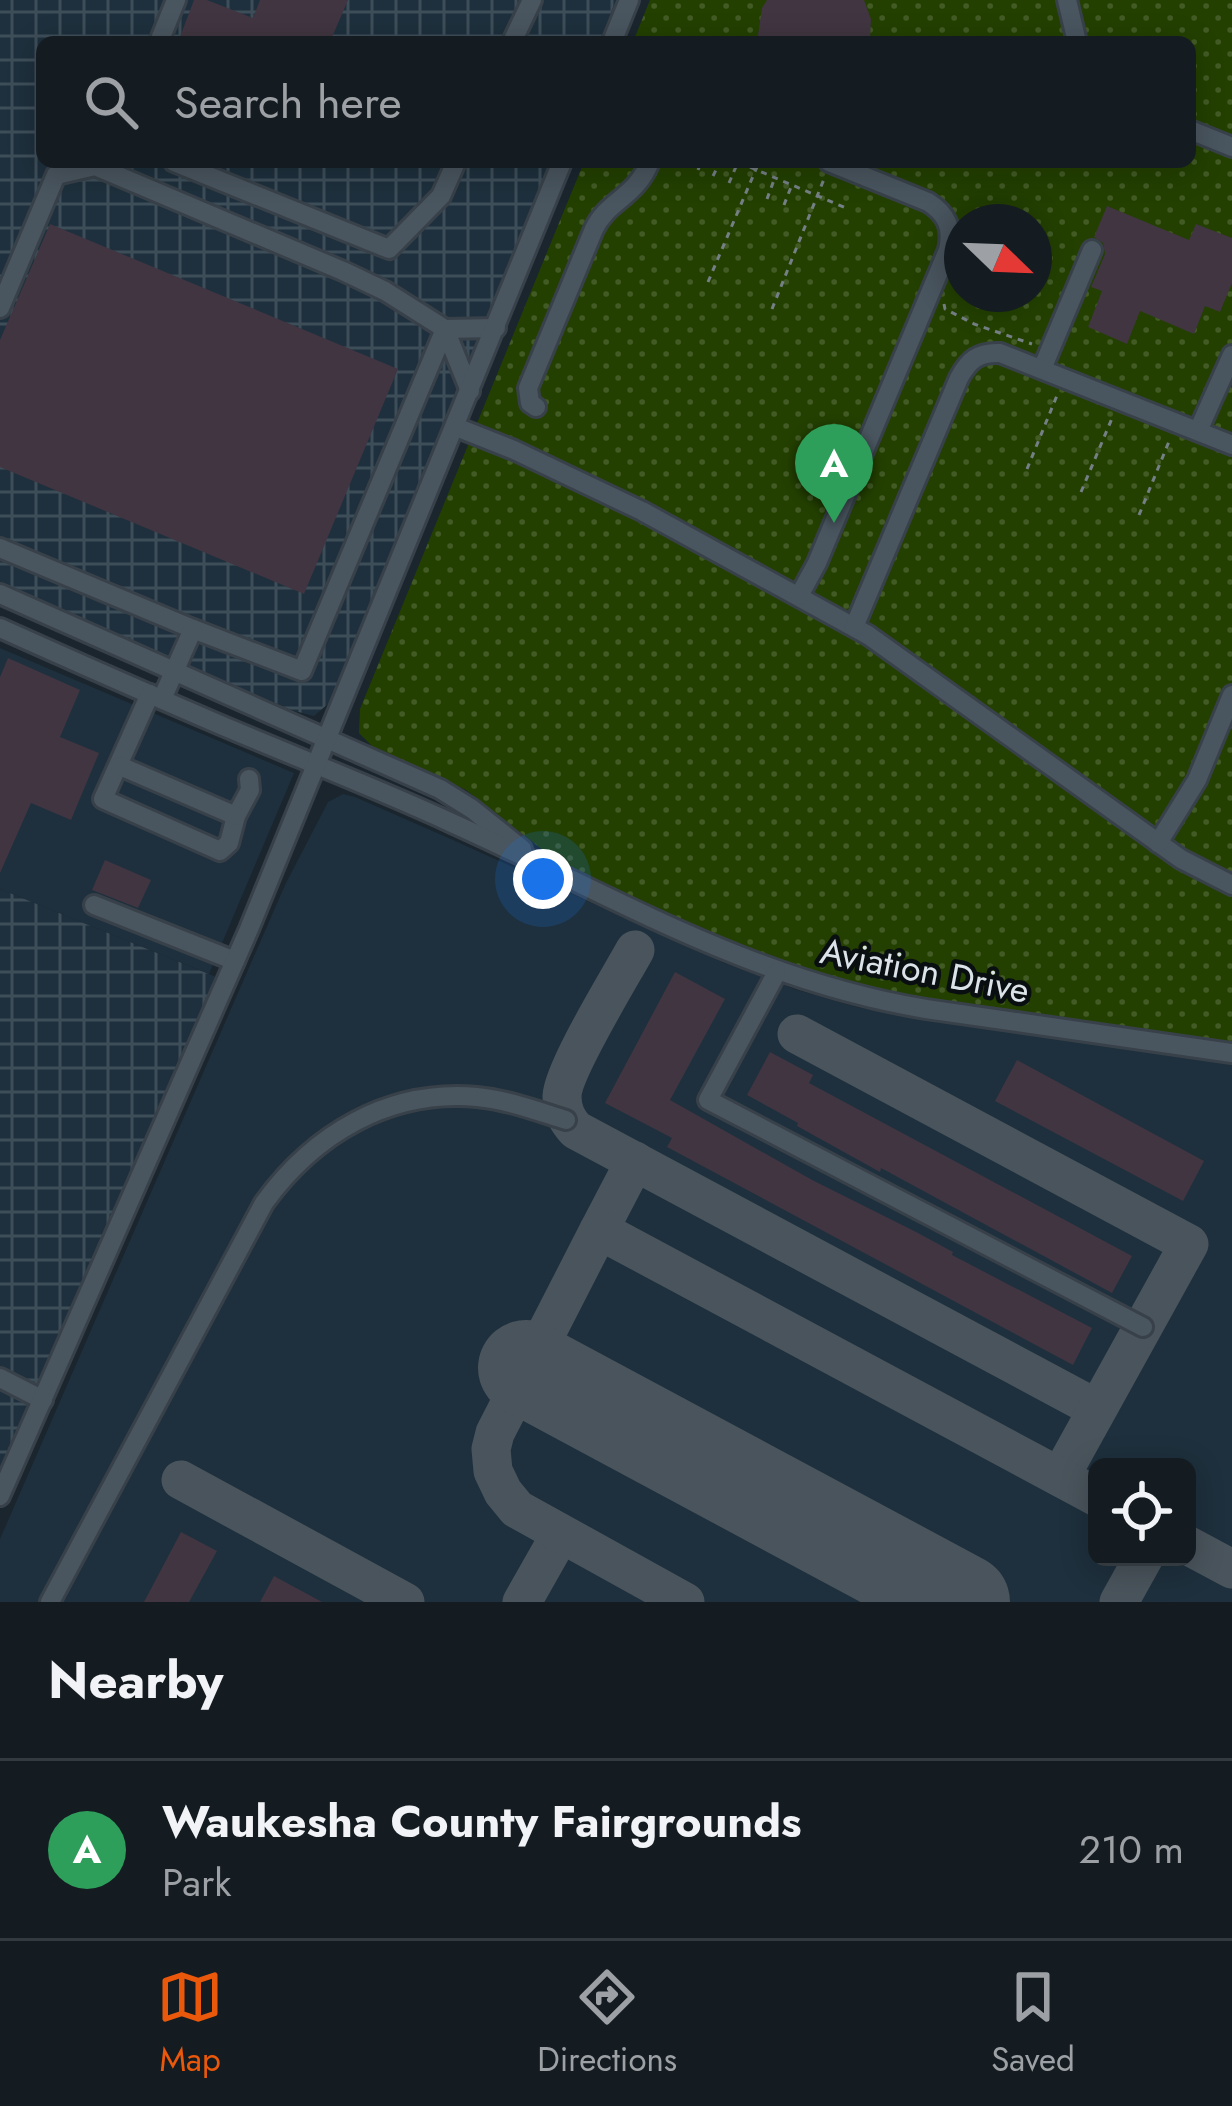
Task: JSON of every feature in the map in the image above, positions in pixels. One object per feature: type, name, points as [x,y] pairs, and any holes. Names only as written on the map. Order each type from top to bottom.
[{"type":"street","points":[[161,36],[176,0]]},
{"type":"street","points":[[515,36],[532,0]]},
{"type":"street","points":[[1067,0],[1076,36]]},
{"type":"street","points":[[613,36],[624,3]]},
{"type":"street","points":[[1196,132],[1232,147]]},
{"type":"street","points":[[0,308],[56,175],[86,168]]},
{"type":"street","points":[[100,168],[385,291],[445,329],[496,328]]},
{"type":"street","points":[[189,168],[388,249],[441,196],[454,168]]},
{"type":"street","points":[[0,1496],[329,738],[560,168]]},
{"type":"street","points":[[536,407],[530,403],[528,388],[594,229],[604,213],[640,182],[647,168]]},
{"type":"street","points":[[799,596],[818,563],[951,237],[940,209],[928,202],[827,170]]},
{"type":"street","points":[[1042,369],[1092,250]]},
{"type":"street","points":[[445,329],[470,391]]},
{"type":"street","points":[[0,548],[302,671],[445,329]]},
{"type":"street","points":[[854,628],[967,364],[977,356],[1000,353],[1232,445]]},
{"type":"street","points":[[1198,431],[1232,355]]},
{"type":"street","points":[[456,427],[642,511],[854,628],[1181,859],[1232,885]]},
{"type":"street","name":"Aviation Drive","points":[[0,594],[456,798],[553,873]]},
{"type":"street","name":"Aviation Drive","points":[[0,628],[454,824],[777,972],[888,1003],[1232,1053]]},
{"type":"street","points":[[193,629],[175,671],[131,734],[103,799],[220,850],[229,842],[250,790],[249,779]]},
{"type":"street","points":[[1158,843],[1197,780],[1232,694]]},
{"type":"street","points":[[120,766],[236,816]]},
{"type":"street","points":[[94,905],[235,961]]},
{"type":"street","points":[[777,972],[708,1100],[1143,1327]]},
{"type":"street","points":[[50,1602],[264,1203],[301,1157],[367,1114],[406,1102],[476,1096],[566,1120]]},
{"type":"street","points":[[0,1378],[43,1400]]},
{"type":"path","points":[[713,176],[717,168]]},
{"type":"path","points":[[729,183],[735,168]]},
{"type":"path","points":[[752,168],[846,208]]},
{"type":"path","points":[[708,282],[756,170]]},
{"type":"path","points":[[772,309],[827,170]]},
{"type":"path","points":[[767,199],[775,178]]},
{"type":"path","points":[[784,206],[792,185]]},
{"type":"path","points":[[943,296],[945,309],[955,315],[1039,346]]},
{"type":"path","points":[[1027,469],[1060,387]]},
{"type":"path","points":[[1082,492],[1115,410]]},
{"type":"path","points":[[1139,515],[1172,434]]},
{"type":"shaded area","points":[[0,0],[616,0],[601,36],[36,36],[36,168],[548,168],[329,703],[314,716],[0,583]]},
{"type":"shaded area","points":[[0,648],[294,773],[209,974],[0,889]]},
{"type":"shaded area","points":[[343,794],[724,963],[794,989],[903,1016],[1232,1062],[1232,1602],[0,1602],[0,1539],[285,885],[328,802]]},
{"type":"shaded area","points":[[0,889],[221,979],[100,1260],[53,1347],[0,1474]]},
{"type":"green space","points":[[650,0],[1232,0],[1232,1044],[875,991],[755,953],[571,872],[466,790],[372,746],[359,733],[360,709],[582,168],[1196,168],[1196,36],[635,36]]},
{"type":"building","points":[[194,0],[207,0],[253,18],[260,0],[348,0],[333,36],[180,36]]},
{"type":"building","points":[[767,0],[864,0],[871,19],[870,36],[758,36]]},
{"type":"building","points":[[1107,206],[1189,240],[1196,224],[1232,238],[1232,283],[1220,312],[1205,306],[1194,334],[1140,311],[1127,344],[1088,327],[1102,291],[1091,287],[1105,254],[1103,243],[1094,237]]},
{"type":"building","points":[[50,224],[398,369],[304,594],[0,467],[0,340]]},
{"type":"building","points":[[8,658],[80,690],[60,737],[99,753],[71,820],[31,803],[0,873],[0,677]]},
{"type":"building","points":[[105,860],[151,880],[138,908],[92,890]]},
{"type":"building","points":[[675,972],[725,999],[670,1100],[1092,1328],[1073,1365],[667,1147],[672,1138],[605,1103]]},
{"type":"building","points":[[770,1052],[813,1075],[809,1083],[1132,1256],[1112,1293],[881,1168],[880,1172],[747,1095]]},
{"type":"building","points":[[1017,1060],[1204,1161],[1183,1201],[995,1101]]},
{"type":"building","points":[[181,1532],[217,1551],[189,1602],[144,1602]]},
{"type":"building","points":[[274,1576],[322,1602],[260,1602]]},
{"type":"taxiway","points":[[635,950],[565,1083],[563,1106],[576,1130],[1097,1409]]},
{"type":"taxiway","points":[[797,1034],[1189,1244],[1060,1477]]},
{"type":"taxiway","points":[[599,1230],[635,1161]]},
{"type":"taxiway","points":[[685,1602],[517,1509],[493,1471],[495,1433],[599,1230],[1088,1492]]},
{"type":"taxiway","points":[[181,1480],[405,1602]]},
{"type":"taxiway","points":[[522,1602],[560,1535]]},
{"type":"taxiway","points":[[1196,1550],[1232,1569]]},
{"type":"taxiway","points":[[1119,1602],[1139,1566]]},
{"type":"runway","points":[[526,1368],[962,1602]]},
{"type":"place","name":"Waukesha County Fairgrounds","points":[[834,523]]}]
